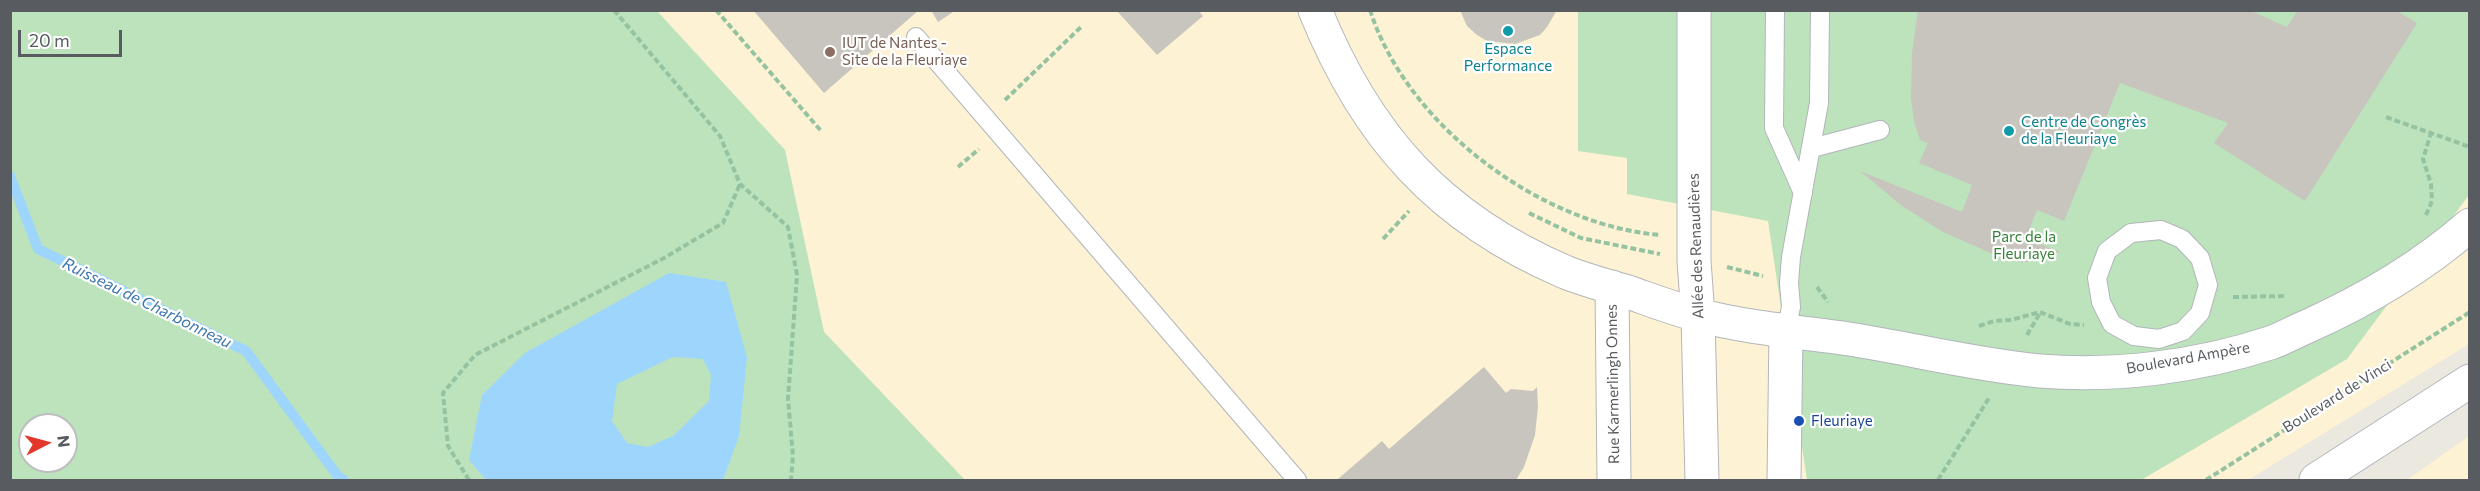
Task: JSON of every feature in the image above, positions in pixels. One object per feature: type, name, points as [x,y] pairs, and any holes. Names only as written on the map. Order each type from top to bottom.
[{"type":"street","name":"Boulevard Ampère","points":[[1315,10],[1334,57],[1367,113],[1407,165],[1459,212],[1530,254],[1566,272],[1698,316],[2035,370],[2100,373],[2156,354],[2217,356],[2271,342],[2335,314],[2402,276],[2469,225]]},
{"type":"street","name":"Allée des Renaudières","points":[[1695,10],[1694,249],[1702,480]]},
{"type":"street","name":"Rue Karmerlingh Onnes","points":[[1612,287],[1614,480]]},
{"type":"street","points":[[1784,480],[1786,331]]},
{"type":"street","points":[[2316,480],[2469,381]]},
{"type":"lane","points":[[1775,10],[1774,128],[1803,194]]},
{"type":"lane","points":[[1786,331],[1791,307],[1789,283],[1791,257],[1819,103],[1820,10]]},
{"type":"lane","points":[[916,37],[1297,480]]},
{"type":"lane","points":[[1812,148],[1880,130]]},
{"type":"lane","points":[[2161,230],[2182,239],[2200,258],[2208,285],[2200,313],[2156,354],[2134,336],[2112,324],[2101,302],[2097,278],[2107,251],[2132,233],[2161,230]]},
{"type":"path","points":[[614,10],[720,135],[740,184],[788,227],[797,274],[788,399],[793,456],[791,480]]},
{"type":"path","points":[[716,10],[822,132]]},
{"type":"path","points":[[1370,10],[1376,28],[1406,81],[1442,124],[1477,158],[1520,188],[1567,212],[1694,249],[1736,269],[1789,283]]},
{"type":"path","points":[[986,119],[1082,26]]},
{"type":"path","points":[[2386,117],[2469,147]]},
{"type":"path","points":[[2422,218],[2427,214],[2432,201],[2431,184],[2423,159],[2431,133]]},
{"type":"path","points":[[469,480],[448,446],[443,393],[475,356],[664,258],[723,224],[740,184]]},
{"type":"path","points":[[1521,209],[1581,238],[1694,249]]},
{"type":"path","points":[[2203,302],[2237,296],[2266,298],[2293,294]]},
{"type":"path","points":[[2040,312],[2070,324],[2092,326],[2112,324]]},
{"type":"path","name":"Boulevard de Vinci","points":[[2206,480],[2469,312]]},
{"type":"shaded area","points":[[657,11],[2469,11],[2469,344],[2248,480],[965,480],[824,332],[785,150]]},
{"type":"shaded area","points":[[2469,436],[2469,480],[2407,480]]},
{"type":"green space","points":[[10,11],[657,11],[785,150],[824,332],[965,480],[11,480]]},
{"type":"green space","name":"Parc de la Fleuriaye","points":[[1578,11],[2469,11],[2469,195],[2347,359],[2141,480],[1807,480],[1768,221],[1627,194],[1627,158],[1578,151]]},
{"type":"water","points":[[669,273],[726,282],[747,357],[739,436],[723,480],[486,480],[469,460],[482,395],[525,353]],"holes":[[[673,357],[703,359],[711,375],[709,401],[673,436],[648,447],[627,443],[612,421],[617,384]]]},
{"type":"building","name":"IUT de Nantes - Site de la Fleuriaye","points":[[753,10],[919,10],[824,93]]},
{"type":"building","name":"IUT de Nantes - Site de la Fleuriaye","points":[[931,10],[956,10],[938,22]]},
{"type":"building","points":[[1116,10],[1198,10],[1203,16],[1157,55]]},
{"type":"building","name":"Espace Performance","points":[[1460,10],[1557,10],[1540,35],[1515,44],[1487,41],[1477,35],[1467,26]]},
{"type":"building","name":"Centre de Congrès de la Fleuriaye","points":[[1918,10],[2249,10],[2287,27],[2298,10],[2395,10],[2417,23],[2305,201],[2214,143],[2228,123],[2120,83],[2064,221],[2037,210],[2026,238],[2060,252],[2027,262],[2013,261],[1995,255],[1943,232],[1902,206],[1860,171],[1962,212],[1972,185],[1919,163],[1928,143],[1920,140],[1911,99],[1912,53]]},
{"type":"building","points":[[1484,367],[1506,393],[1511,389],[1533,391],[1537,387],[1538,407],[1535,435],[1524,467],[1516,480],[1338,479],[1382,441],[1389,449]]},
{"type":"waterway","name":"Ruisseau de Charbonneau","points":[[10,176],[38,249],[246,351],[337,475],[344,480]]},
{"type":"place","name":"Espace Performance","points":[[1508,31]]},
{"type":"place","name":"IUT de Nantes - Site de la Fleuriaye","points":[[830,52]]},
{"type":"place","name":"Centre de Congrès de la Fleuriaye","points":[[2009,131]]},
{"type":"place","name":"Fleuriaye","points":[[1799,421]]}]
